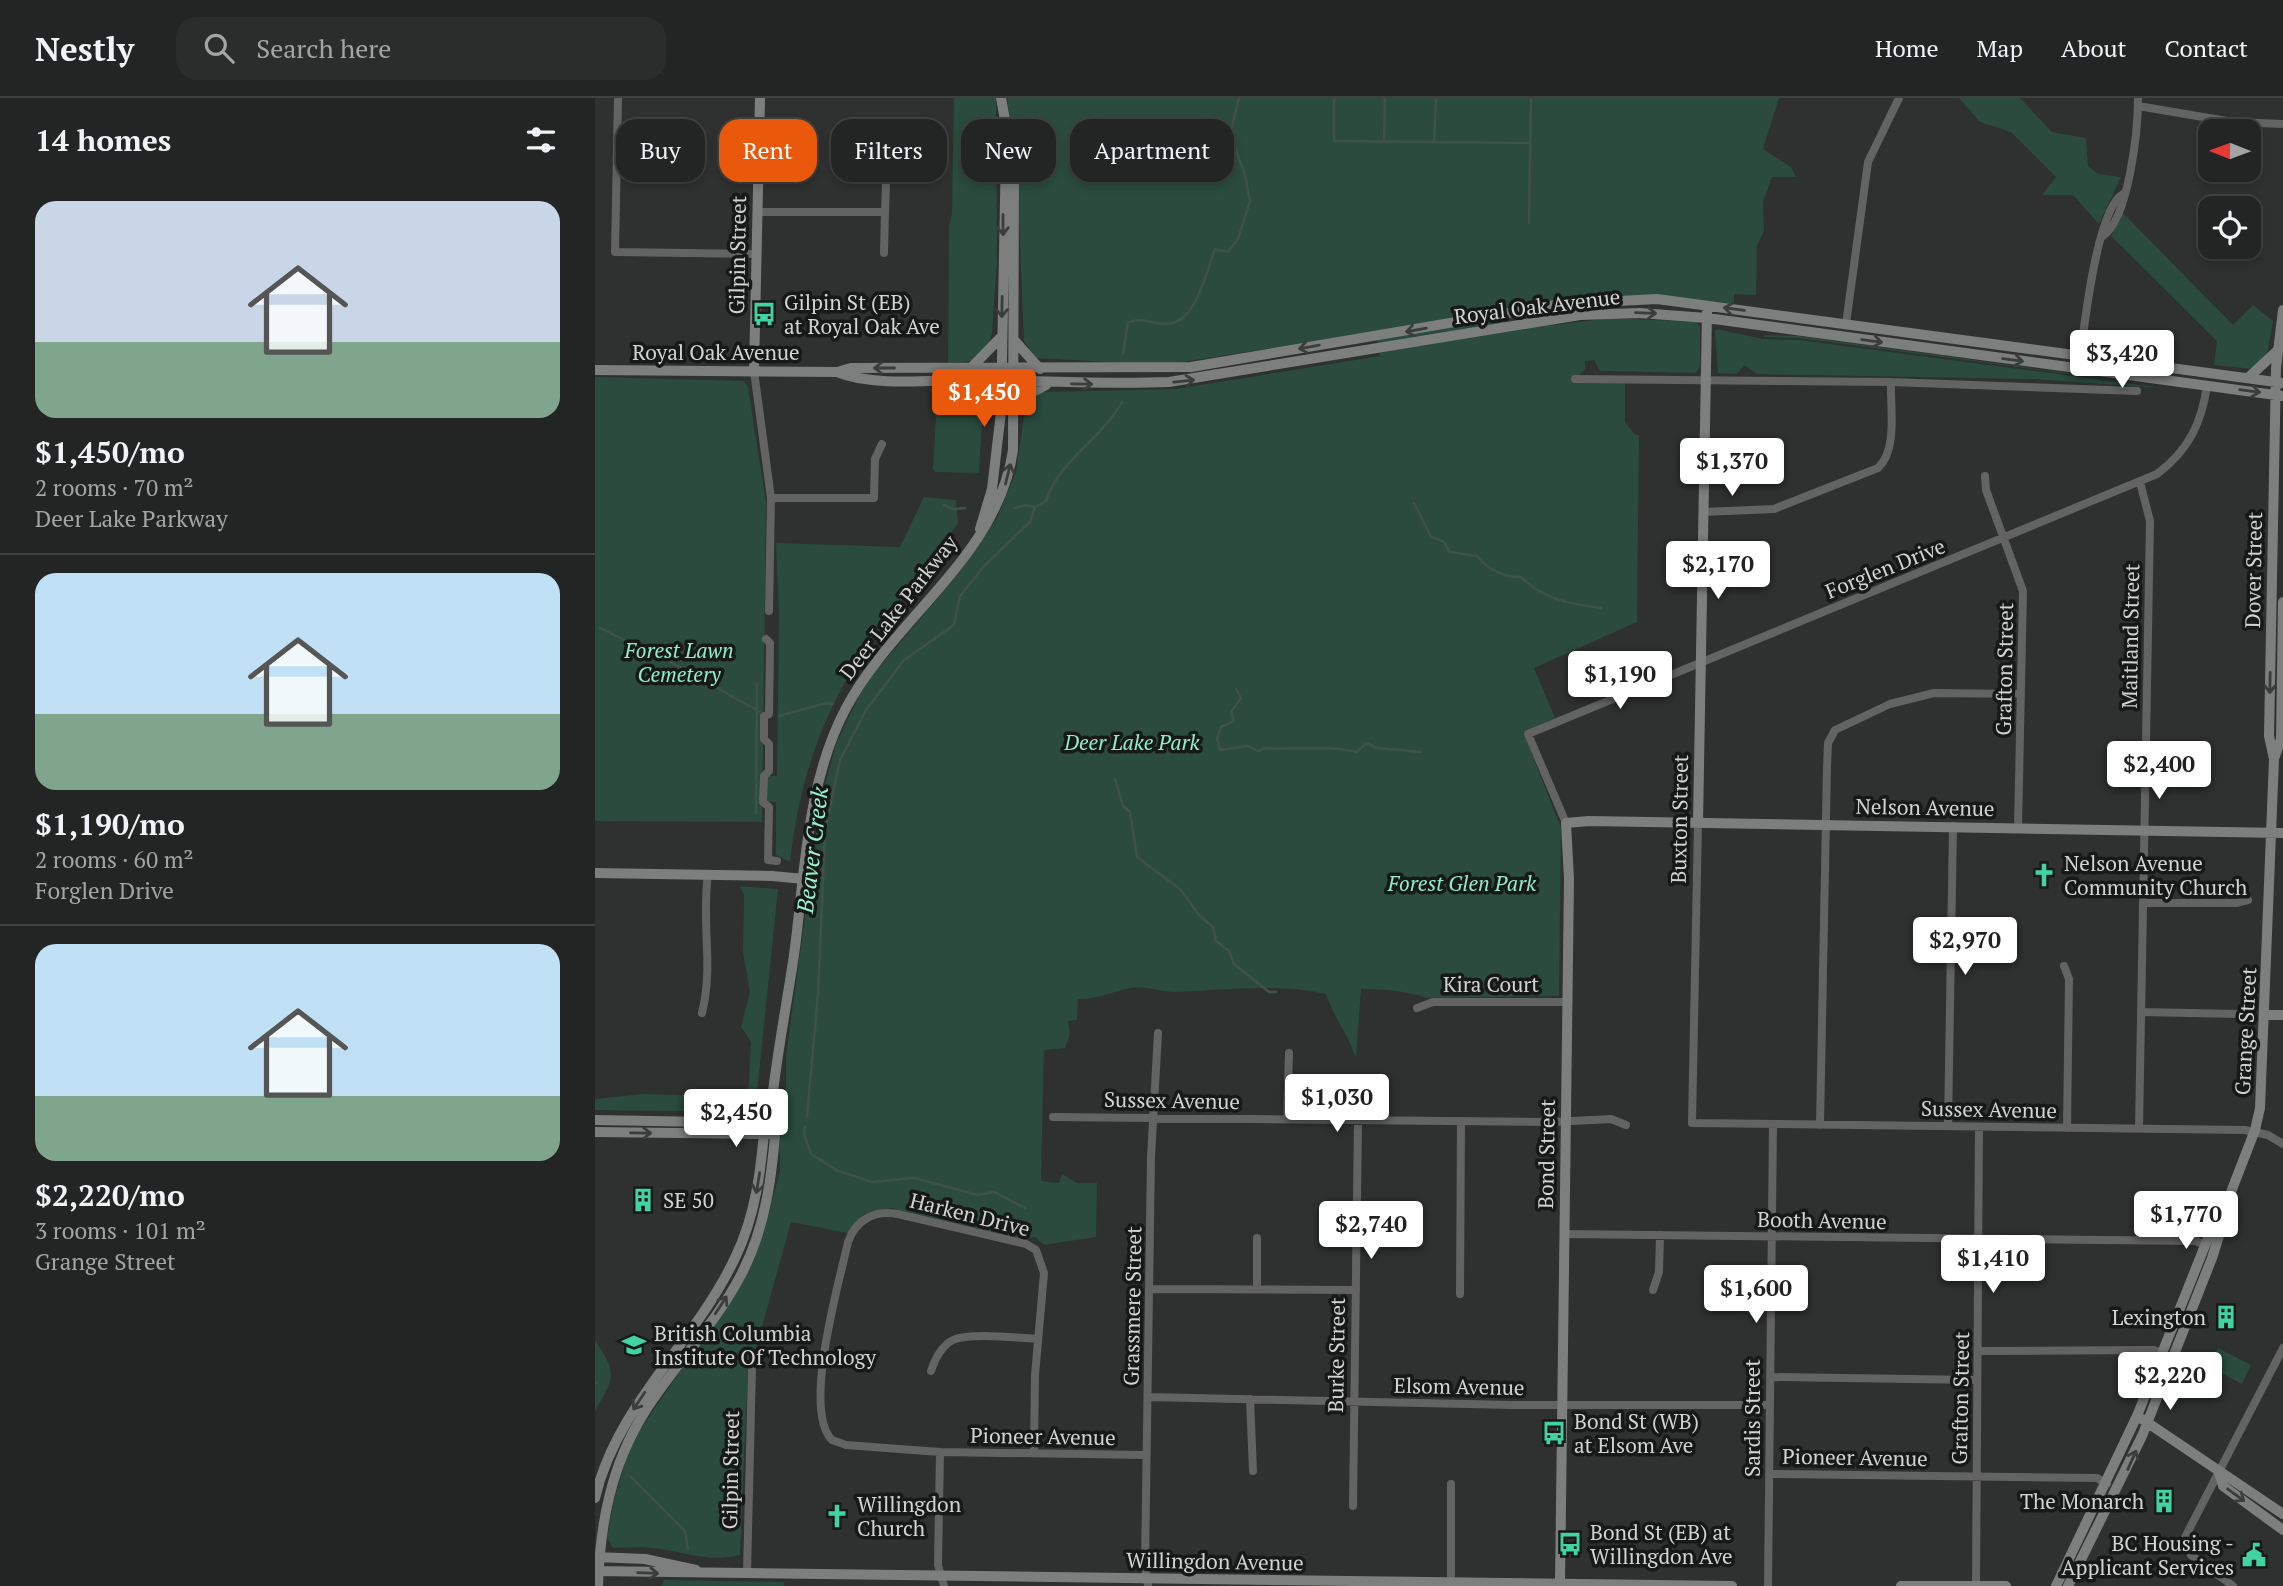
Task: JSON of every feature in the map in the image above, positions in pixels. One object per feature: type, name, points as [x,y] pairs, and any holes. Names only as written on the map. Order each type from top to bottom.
[{"type":"main road","name":"Gilpin Street","points":[[754,371],[760,98]]},
{"type":"main road","name":"Deer Lake Parkway","points":[[1001,98],[1004,119]]},
{"type":"main road","name":"Deer Lake Parkway","points":[[1003,182],[1001,368],[1007,382]]},
{"type":"main road","name":"Deer Lake Parkway","points":[[595,1498],[603,1471],[626,1421],[712,1298],[736,1258],[757,1195],[770,1126],[820,775],[841,718],[870,670],[951,572],[979,532],[992,489],[1006,411],[1007,382],[1014,368],[1014,182]]},
{"type":"main road","name":"Royal Oak Avenue","points":[[1504,321],[1561,304],[1657,299],[2279,382]]},
{"type":"main road","name":"Buxton Street","points":[[1698,823],[1707,306]]},
{"type":"main road","name":"Dover Street","points":[[2277,832],[2274,759],[2269,736],[2279,395],[2277,351],[2283,310]]},
{"type":"main road","name":"Royal Oak Avenue","points":[[971,374],[1007,382],[1049,384],[1189,381],[1377,343],[1504,321],[1609,313],[1706,318],[2279,395]]},
{"type":"main road","points":[[1002,335],[971,374],[1006,411],[1027,395],[1049,384]]},
{"type":"main road","points":[[1015,341],[1041,369]]},
{"type":"main road","name":"Royal Oak Avenue","points":[[595,370],[837,372],[851,378],[971,374],[1001,368],[1191,367],[1377,343]]},
{"type":"main road","points":[[2248,378],[2277,351]]},
{"type":"main road","name":"Dover Street","points":[[2274,759],[2281,739],[2283,602]]},
{"type":"main road","name":"Nelson Avenue","points":[[1566,823],[1825,824],[2277,832]]},
{"type":"main road","name":"Bond Street","points":[[1560,1583],[1569,857],[1566,823]]},
{"type":"main road","name":"Grange Street","points":[[2056,1586],[2107,1484],[2137,1416],[2205,1245],[2210,1233],[2219,1223],[2255,1130],[2263,1088],[2277,832]]},
{"type":"main road","points":[[595,873],[708,874],[804,879]]},
{"type":"main road","points":[[2266,1015],[2283,1015]]},
{"type":"main road","points":[[595,1120],[770,1126]]},
{"type":"main road","name":"Deer Lake Parkway","points":[[598,1586],[597,1557],[608,1497],[627,1444],[645,1411],[741,1275],[756,1241],[770,1187],[770,1126]]},
{"type":"main road","points":[[595,1132],[770,1126]]},
{"type":"main road","name":"Grange Street","points":[[2068,1586],[2123,1479],[2148,1422],[2212,1258],[2219,1236],[2219,1223]]},
{"type":"main road","points":[[2137,1416],[2219,1472],[2229,1475],[2283,1514]]},
{"type":"main road","points":[[2219,1472],[2223,1486],[2283,1530]]},
{"type":"main road","name":"Willingdon Avenue","points":[[597,1557],[665,1562],[698,1571]]},
{"type":"main road","name":"Willingdon Avenue","points":[[597,1571],[681,1574],[698,1571],[837,1579],[942,1581],[1362,1584],[1451,1582],[1731,1586]]},
{"type":"main road","points":[[2074,1572],[2077,1586]]},
{"type":"main road","points":[[1901,1586],[2006,1586]]},
{"type":"street","points":[[618,98],[615,252],[756,254]]},
{"type":"street","points":[[1846,324],[1868,162],[1899,98]]},
{"type":"street","points":[[2079,368],[2089,289],[2103,236],[2109,232],[2123,202],[2136,149],[2138,102],[2215,120],[2283,124]]},
{"type":"street","points":[[884,253],[886,182]]},
{"type":"street","points":[[757,212],[885,212]]},
{"type":"street","points":[[754,371],[771,498],[769,611]]},
{"type":"street","points":[[1575,379],[1891,382],[2137,391]]},
{"type":"street","points":[[1703,512],[1755,512],[1781,508],[1878,468],[1885,461],[1889,447],[1891,382]]},
{"type":"street","name":"Forglen Drive","points":[[1528,734],[2140,482],[2166,467],[2189,442],[2202,418],[2207,385]]},
{"type":"street","points":[[771,498],[874,498],[875,458],[881,444]]},
{"type":"street","name":"Grafton Street","points":[[1985,476],[1986,490],[2023,591],[2018,828]]},
{"type":"street","name":"Maitland Street","points":[[2139,1128],[2150,521],[2140,482]]},
{"type":"street","points":[[766,639],[770,643],[769,714],[764,716],[764,739],[769,744],[769,771],[764,776],[763,802],[769,807],[772,861]]},
{"type":"street","points":[[1820,1125],[1827,749],[1832,734],[1838,727],[1920,694],[2021,694]]},
{"type":"street","name":"Bond Street","points":[[1528,734],[1566,823]]},
{"type":"street","name":"Buxton Street","points":[[1692,1124],[1698,823]]},
{"type":"street","points":[[1948,1126],[1953,826]]},
{"type":"street","points":[[702,1013],[709,985],[709,953],[703,923],[708,874]]},
{"type":"street","points":[[2143,903],[2236,903],[2248,900]]},
{"type":"street","points":[[2064,966],[2069,979],[2067,1128]]},
{"type":"street","name":"Kira Court","points":[[1417,1008],[1433,1002],[1567,1002]]},
{"type":"street","points":[[2141,1012],[2239,1014]]},
{"type":"street","name":"Grassmere Street","points":[[1147,1583],[1149,1289],[1158,1032]]},
{"type":"street","points":[[1287,1119],[1289,1053]]},
{"type":"street","name":"Sussex Avenue","points":[[1053,1117],[1461,1121],[1611,1119],[1626,1125]]},
{"type":"street","name":"Burke Street","points":[[1353,1506],[1358,1120]]},
{"type":"street","points":[[1460,1294],[1461,1121]]},
{"type":"street","name":"Sussex Avenue","points":[[1692,1124],[2255,1130],[2283,1144]]},
{"type":"street","name":"Sardis Street","points":[[1768,1586],[1773,1124]]},
{"type":"street","name":"Grafton Street","points":[[1976,1586],[1979,1127]]},
{"type":"street","name":"Harken Drive","points":[[940,1452],[841,1445],[829,1437],[824,1429],[821,1418],[823,1363],[848,1242],[855,1227],[873,1215],[892,1213],[1033,1248],[1044,1268],[1038,1339],[1034,1453]]},
{"type":"street","name":"Booth Avenue","points":[[1564,1234],[2196,1241],[2205,1245]]},
{"type":"street","points":[[1653,1290],[1659,1272],[1660,1235]]},
{"type":"street","points":[[1257,1238],[1257,1289]]},
{"type":"street","points":[[1149,1289],[1356,1290]]},
{"type":"street","points":[[931,1371],[941,1351],[958,1338],[1038,1339]]},
{"type":"street","points":[[1978,1351],[2085,1348],[2154,1350],[2162,1353]]},
{"type":"street","points":[[2181,1545],[2283,1348]]},
{"type":"street","name":"Gilpin Street","points":[[747,1573],[752,1368]]},
{"type":"street","points":[[1770,1377],[1977,1380]]},
{"type":"street","name":"Elsom Avenue","points":[[1148,1397],[1355,1402],[1770,1405]]},
{"type":"street","points":[[1250,1399],[1253,1471]]},
{"type":"street","points":[[940,1452],[938,1565],[942,1581]]},
{"type":"street","name":"Pioneer Avenue","points":[[940,1452],[1146,1455]]},
{"type":"street","name":"Pioneer Avenue","points":[[1770,1474],[2097,1478],[2107,1484]]},
{"type":"street","points":[[1451,1484],[1451,1582]]},
{"type":"street","points":[[2191,1555],[2233,1586]]},
{"type":"green space","points":[[954,98],[996,98],[996,119],[961,119],[961,182],[997,182],[997,261],[992,333],[989,345],[973,361],[948,363],[949,226],[952,213]]},
{"type":"green space","name":"Deer Lake Park","points":[[1007,98],[1779,98],[1763,149],[1791,167],[1796,177],[1772,177],[1763,202],[1764,231],[1757,246],[1756,295],[1734,294],[1734,304],[1645,297],[1591,299],[1503,310],[1506,331],[1611,318],[1696,322],[1700,327],[1700,366],[1696,373],[1600,371],[1594,360],[1585,361],[1585,369],[1579,375],[1625,383],[1625,422],[1635,435],[1639,435],[1637,622],[1534,668],[1555,718],[1523,732],[1561,828],[1559,996],[1427,998],[1395,991],[1361,989],[1356,1058],[1326,994],[1269,988],[1174,992],[1136,987],[1078,999],[1077,1020],[1068,1021],[1070,1034],[1065,1048],[1044,1050],[1041,1181],[1059,1183],[1062,1174],[1077,1183],[1097,1183],[1096,1237],[1044,1245],[1035,1237],[1022,1239],[892,1208],[864,1214],[847,1233],[791,1222],[755,1352],[748,1367],[740,1555],[717,1558],[647,1547],[613,1548],[607,1538],[614,1500],[631,1443],[743,1279],[765,1228],[780,1171],[779,1118],[786,1087],[786,1056],[821,799],[836,744],[860,694],[875,672],[950,584],[997,518],[1016,472],[1026,401],[1041,392],[1176,389],[1380,356],[1375,332],[1163,365],[1036,358],[1024,341],[1017,182],[1056,182],[1056,119],[1010,119]]},
{"type":"green space","points":[[1959,98],[2020,98],[2052,132],[2086,138],[2088,166],[2098,174],[2121,177],[2099,224],[2073,195],[2042,195],[2056,177],[2011,132],[1980,122]]},
{"type":"green space","points":[[2123,213],[2233,325],[2253,305],[2273,321],[2267,355],[2253,369],[2214,365],[2217,341],[2111,236]]},
{"type":"green space","points":[[1717,329],[1763,339],[1799,340],[2162,388],[2033,379],[1757,374],[1744,365],[1737,374],[1718,373]]},
{"type":"green space","points":[[1799,336],[2161,386],[1799,338],[1764,337]]},
{"type":"green space","name":"Forest Lawn Cemetery","points":[[595,377],[744,381],[748,387],[766,502],[762,822],[595,821]]},
{"type":"green space","points":[[931,389],[960,391],[979,396],[983,405],[979,473],[935,472],[933,469],[936,415]]},
{"type":"green space","points":[[924,497],[956,500],[958,523],[870,643],[832,708],[804,783],[790,862],[776,855],[776,802],[765,801],[766,776],[777,776],[779,615],[776,543],[900,547]]},
{"type":"green space","points":[[740,886],[778,889],[755,1112],[595,1110],[595,1099],[644,1094],[748,1097],[751,1042],[741,1027],[750,992],[743,952],[744,895]]},
{"type":"green space","points":[[595,1340],[607,1360],[611,1375],[607,1390],[595,1411]]},
{"type":"green space","points":[[2218,1348],[2251,1365],[2242,1384],[2208,1366]]},
{"type":"green space","points":[[664,1580],[784,1582],[784,1586],[662,1586]]},
{"type":"waterway","name":"Beaver Creek","points":[[1123,354],[1128,322],[1144,320],[1166,324],[1185,316],[1198,295],[1215,249],[1228,252],[1238,239],[1250,201],[1245,175],[1230,134],[1239,98]]},
{"type":"waterway","points":[[1334,98],[1334,141],[1530,143]]},
{"type":"waterway","points":[[1384,141],[1385,98]]},
{"type":"waterway","points":[[1434,142],[1436,98]]},
{"type":"waterway","points":[[1529,223],[1531,98]]},
{"type":"waterway","name":"Beaver Creek","points":[[807,1116],[818,994],[825,831],[840,760],[866,710],[904,660],[954,625],[960,596],[986,564],[1030,522],[1035,507],[1046,501],[1060,474],[1103,428],[1122,402]]},
{"type":"waterway","points":[[1414,503],[1431,537],[1443,541],[1450,552],[1477,556],[1497,572],[1521,577],[1539,591],[1558,600],[1601,608]]},
{"type":"waterway","points":[[944,505],[953,509],[965,508]]},
{"type":"waterway","points":[[1015,508],[1025,505],[1034,507]]},
{"type":"waterway","points":[[600,628],[680,667],[760,712]]},
{"type":"waterway","points":[[756,814],[757,684]]},
{"type":"waterway","points":[[1236,689],[1241,698],[1231,712],[1234,721],[1221,727],[1217,739],[1220,750],[1248,746],[1258,751],[1266,748],[1323,748],[1357,752],[1366,743],[1377,748],[1421,752]]},
{"type":"waterway","points":[[779,716],[826,703],[833,704]]},
{"type":"waterway","points":[[1115,779],[1123,806],[1130,812],[1137,857],[1181,890],[1199,915],[1213,927],[1216,941],[1229,951],[1234,964],[1269,992],[1276,992]]},
{"type":"waterway","name":"Beaver Creek","points":[[805,1127],[804,1134],[811,1154],[836,1170],[872,1182],[914,1178],[978,1195],[994,1192],[1025,1208]]},
{"type":"waterway","points":[[631,1477],[685,1531],[688,1549]]},
{"type":"place","name":"Gilpin St (EB) at Royal Oak Ave","points":[[764,314]]},
{"type":"place","name":"Nelson Avenue Community Church","points":[[2044,875]]},
{"type":"place","name":"SE 50","points":[[643,1200]]},
{"type":"place","name":"Lexington","points":[[2226,1317]]},
{"type":"place","name":"British Columbia Institute Of Technology","points":[[634,1345]]},
{"type":"place","name":"Bond St (WB) at Elsom Ave","points":[[1554,1433]]},
{"type":"place","name":"The Monarch","points":[[2164,1501]]},
{"type":"place","name":"Willingdon Church","points":[[837,1516]]},
{"type":"place","name":"Bond St (EB) at Willingdon Ave","points":[[1570,1544]]},
{"type":"place","name":"BC Housing - Applicant Services","points":[[2254,1555]]},
{"type":"park label","name":"Forest Glen Park","points":[[1462,883]]}]
